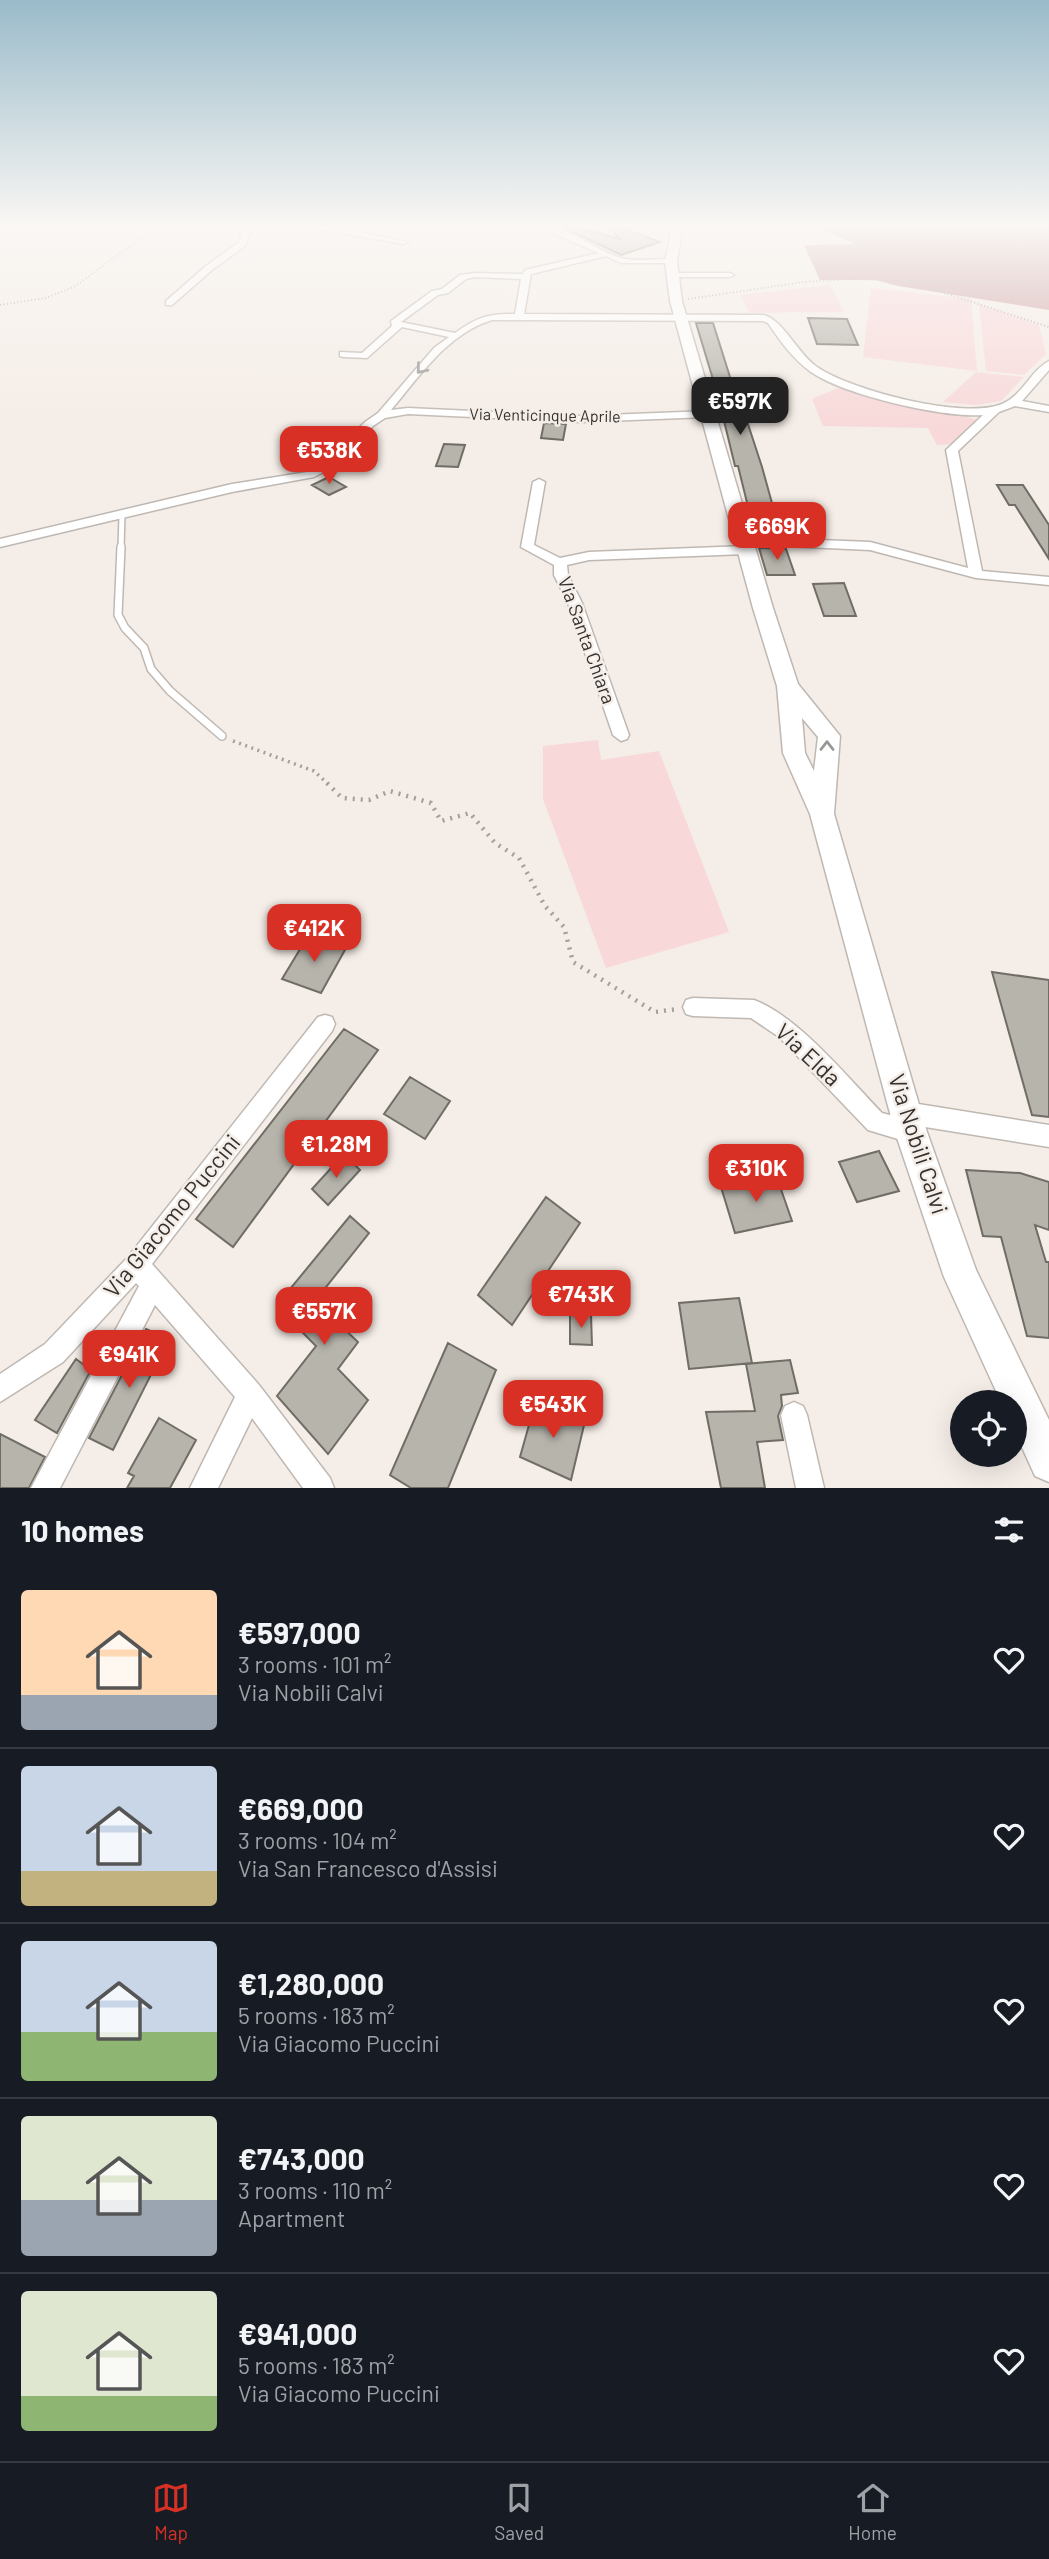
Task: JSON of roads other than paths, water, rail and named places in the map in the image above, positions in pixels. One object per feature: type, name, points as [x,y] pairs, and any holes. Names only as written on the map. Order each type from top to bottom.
[{"type":"main road","name":"Via Nobili Calvi","points":[[675,294],[745,545],[788,686],[794,754],[822,814],[908,1123],[961,1277],[1049,1462]]},
{"type":"main road","name":"Via Nobili Calvi","points":[[788,686],[829,736],[822,814]]},
{"type":"street","points":[[169,303],[179,294]]},
{"type":"street","points":[[394,323],[433,294]]},
{"type":"street","points":[[519,316],[524,302],[523,294]]},
{"type":"street","points":[[0,544],[232,488],[310,475],[325,467],[369,424],[382,415],[437,350],[478,321],[491,317],[678,309],[764,318],[771,321],[803,364],[818,374],[956,412],[995,410]]},
{"type":"street","points":[[394,323],[457,336]]},
{"type":"street","points":[[342,354],[364,356],[398,327],[394,323]]},
{"type":"street","points":[[976,575],[952,450],[995,410],[1013,402],[1049,364]]},
{"type":"street","points":[[1013,402],[1049,409]]},
{"type":"street","name":"Via Venticinque Aprile","points":[[382,415],[408,411],[581,419],[708,414]]},
{"type":"street","name":"Via Santa Chiara","points":[[539,482],[527,547],[560,563],[561,575],[575,603],[621,735]]},
{"type":"street","points":[[560,563],[589,555],[819,542],[870,546],[976,575],[1049,582]]},
{"type":"street","name":"Via Elda","points":[[693,1007],[754,1009],[786,1030],[876,1122],[1049,1136]]},
{"type":"street","name":"Via Giacomo Puccini","points":[[0,1389],[54,1353],[144,1275],[325,1024]]},
{"type":"street","points":[[45,1488],[144,1275],[250,1394],[320,1488]]},
{"type":"street","points":[[204,1488],[250,1394]]},
{"type":"street","points":[[794,1415],[810,1488]]},
{"type":"lane","points":[[122,514],[118,615],[125,628],[144,648],[151,669],[170,691],[222,736]]}]
